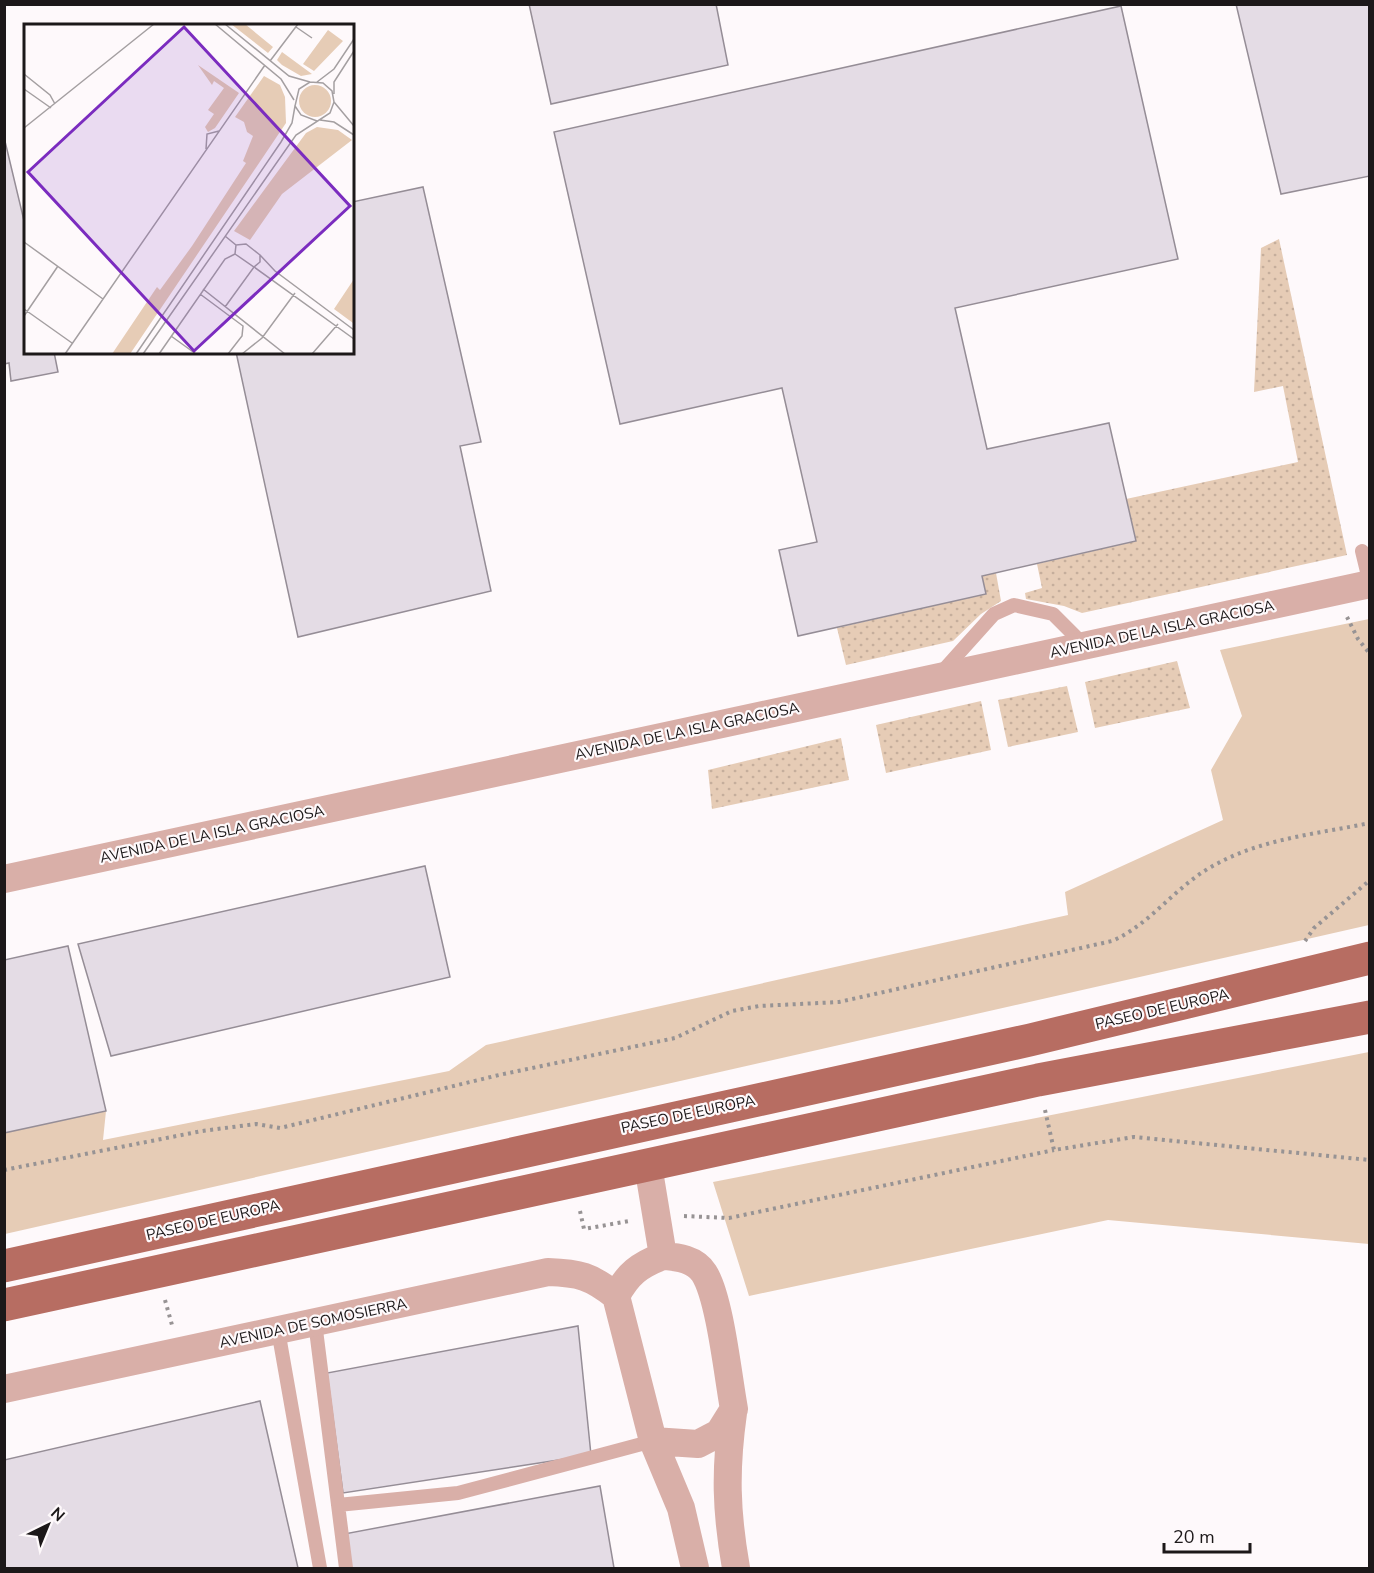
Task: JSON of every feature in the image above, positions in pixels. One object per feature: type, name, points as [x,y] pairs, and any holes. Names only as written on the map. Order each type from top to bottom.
[{"type":"main road","name":"PASEO DE EUROPA","points":[[4,1266],[1030,1040],[1370,958]]},
{"type":"main road","points":[[4,1305],[1038,1080],[1370,1017]]},
{"type":"street","name":"AVENIDA DE LA ISLA GRACIOSA","points":[[4,879],[1370,584]]},
{"type":"street","points":[[648,1165],[663,1256]]},
{"type":"street","points":[[695,1569],[681,1508],[653,1441],[616,1296],[627,1276],[641,1264],[663,1256],[683,1257],[703,1272],[713,1295],[734,1409],[726,1484],[736,1569]]},
{"type":"street","name":"AVENIDA DE SOMOSIERRA","points":[[4,1389],[548,1272],[579,1273],[598,1282],[616,1296]]},
{"type":"street","points":[[653,1441],[698,1444],[719,1433],[734,1409]]},
{"type":"lane","points":[[1362,552],[1370,584]]},
{"type":"lane","points":[[936,679],[994,614],[1014,605],[1053,614],[1085,646]]},
{"type":"lane","points":[[315,1322],[346,1569]]},
{"type":"lane","points":[[278,1330],[320,1569]]},
{"type":"lane","points":[[338,1505],[458,1493],[653,1441]]},
{"type":"path","points":[[1347,617],[1358,639],[1370,654]]},
{"type":"path","points":[[4,1170],[202,1131],[256,1124],[280,1128],[499,1075],[675,1038],[732,1011],[759,1006],[839,1002],[1112,941],[1132,932],[1174,894],[1210,867],[1246,850],[1280,839],[1370,823]]},
{"type":"path","points":[[1303,944],[1314,928],[1370,880]]},
{"type":"path","points":[[1038,1080],[1054,1150]]},
{"type":"path","points":[[573,1181],[584,1229],[656,1215],[729,1218],[1054,1150],[1134,1137],[1370,1160]]},
{"type":"shaded area","points":[[1279,239],[1347,555],[1082,613],[1064,606],[1026,599],[1025,593],[1042,588],[1037,564],[1136,541],[1126,499],[1298,462],[1283,386],[1254,392],[1261,248]]},
{"type":"shaded area","points":[[996,573],[1001,601],[981,614],[953,641],[846,665],[837,628],[985,594],[982,576]]},
{"type":"shaded area","points":[[1369,619],[1369,925],[5,1234],[4,1133],[106,1111],[103,1140],[449,1071],[486,1045],[1068,915],[1065,892],[1223,820],[1211,770],[1242,716],[1220,650]]},
{"type":"shaded area","points":[[1177,661],[1190,708],[1095,728],[1085,682]]},
{"type":"shaded area","points":[[1067,686],[1078,732],[1008,747],[998,700]]},
{"type":"shaded area","points":[[981,701],[991,750],[886,773],[876,725]]},
{"type":"shaded area","points":[[841,738],[849,780],[712,809],[708,770]]},
{"type":"shaded area","points":[[1369,1052],[1369,1244],[1108,1220],[749,1296],[713,1182]]},
{"type":"building","points":[[529,4],[716,4],[728,65],[551,104]]},
{"type":"building","points":[[1236,4],[1370,4],[1370,176],[1281,194]]},
{"type":"building","points":[[1121,6],[1178,259],[955,308],[987,449],[1109,423],[1136,541],[982,576],[986,594],[798,636],[779,550],[817,542],[782,388],[620,424],[554,132]]},
{"type":"building","points":[[4,137],[24,221],[24,354],[54,354],[58,372],[11,381],[9,363],[4,364]]},
{"type":"building","points":[[423,187],[481,442],[460,446],[491,591],[298,637],[236,354],[354,354],[354,202]]},
{"type":"building","points":[[425,866],[450,977],[111,1056],[78,944]]},
{"type":"building","points":[[68,946],[106,1111],[4,1133],[4,960]]},
{"type":"building","points":[[578,1326],[591,1455],[343,1493],[327,1373]]},
{"type":"building","points":[[260,1401],[298,1568],[4,1568],[4,1460]]},
{"type":"building","points":[[600,1486],[614,1568],[349,1568],[344,1534]]}]
